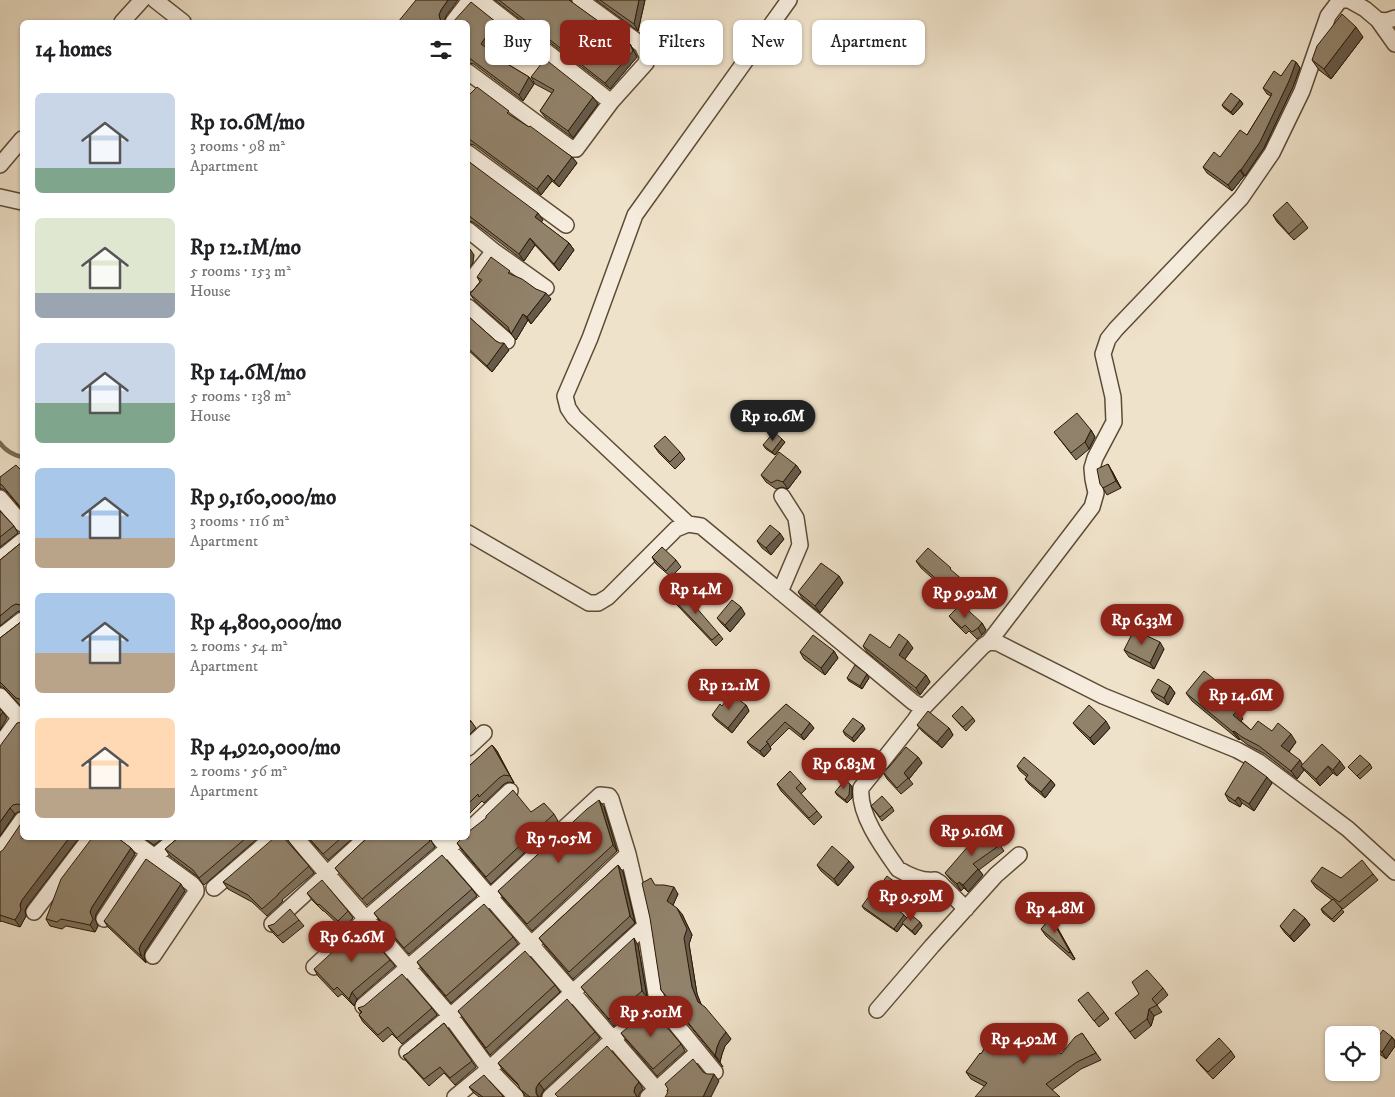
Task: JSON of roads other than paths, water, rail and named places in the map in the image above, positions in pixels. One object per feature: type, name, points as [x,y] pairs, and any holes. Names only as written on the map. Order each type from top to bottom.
[{"type":"street","points":[[124,20],[142,0]]},
{"type":"street","points":[[155,0],[180,20]]},
{"type":"street","points":[[455,20],[470,0]]},
{"type":"street","points":[[480,0],[611,102]]},
{"type":"street","points":[[470,73],[574,150],[611,102],[646,62],[647,56],[642,45],[580,0]]},
{"type":"street","points":[[688,524],[574,417],[568,408],[565,396],[590,338],[635,216],[789,0]]},
{"type":"street","points":[[966,909],[940,882],[935,880],[928,881],[898,869],[865,816],[860,795],[861,788],[923,708],[989,642],[1092,507],[1096,492],[1092,468],[1114,422],[1113,397],[1103,354],[1108,339],[1241,198],[1272,153],[1302,92],[1328,16],[1340,0],[1349,0],[1365,9],[1378,20],[1395,44]]},
{"type":"street","points":[[1378,20],[1386,21],[1395,18]]},
{"type":"street","points":[[0,165],[20,141]]},
{"type":"street","points":[[470,154],[566,225]]},
{"type":"street","points":[[0,197],[20,202]]},
{"type":"street","points":[[470,232],[546,288]]},
{"type":"street","points":[[470,281],[494,251]]},
{"type":"street","points":[[470,309],[507,341]]},
{"type":"street","points":[[780,592],[800,545],[796,518],[782,496]]},
{"type":"street","points":[[0,498],[20,522]]},
{"type":"street","points":[[470,534],[589,603],[598,603],[608,597],[676,528],[688,524],[701,526],[913,702],[923,708]]},
{"type":"street","points":[[0,559],[20,544]]},
{"type":"street","points":[[0,637],[20,622]]},
{"type":"street","points":[[989,642],[998,643],[1103,696],[1237,750],[1266,767],[1348,829],[1395,872]]},
{"type":"street","points":[[0,696],[20,717]]},
{"type":"street","points":[[0,745],[20,719]]},
{"type":"street","points":[[470,746],[484,733]]},
{"type":"street","points":[[470,829],[510,791]]},
{"type":"street","points":[[363,1006],[490,897],[600,795],[609,796],[628,854],[645,926],[657,1001],[715,1072]]},
{"type":"street","points":[[0,851],[5,833],[20,822]]},
{"type":"street","points":[[34,912],[88,840]]},
{"type":"street","points":[[133,840],[192,884],[196,889],[196,892],[153,956]]},
{"type":"street","points":[[104,920],[152,854],[174,840]]},
{"type":"street","points":[[214,888],[270,840]]},
{"type":"street","points":[[298,840],[451,1017],[489,1068],[516,1097]]},
{"type":"street","points":[[272,924],[364,840]]},
{"type":"street","points":[[314,968],[444,843],[613,1039],[656,1094],[698,1052]]},
{"type":"street","points":[[407,1052],[451,1017],[532,945],[628,854]]},
{"type":"street","points":[[878,1010],[996,875],[1019,855]]},
{"type":"street","points":[[455,1097],[645,926]]},
{"type":"street","points":[[550,1097],[657,1001]]},
{"type":"waterway","points":[[0,443],[10,452],[20,456]]}]
